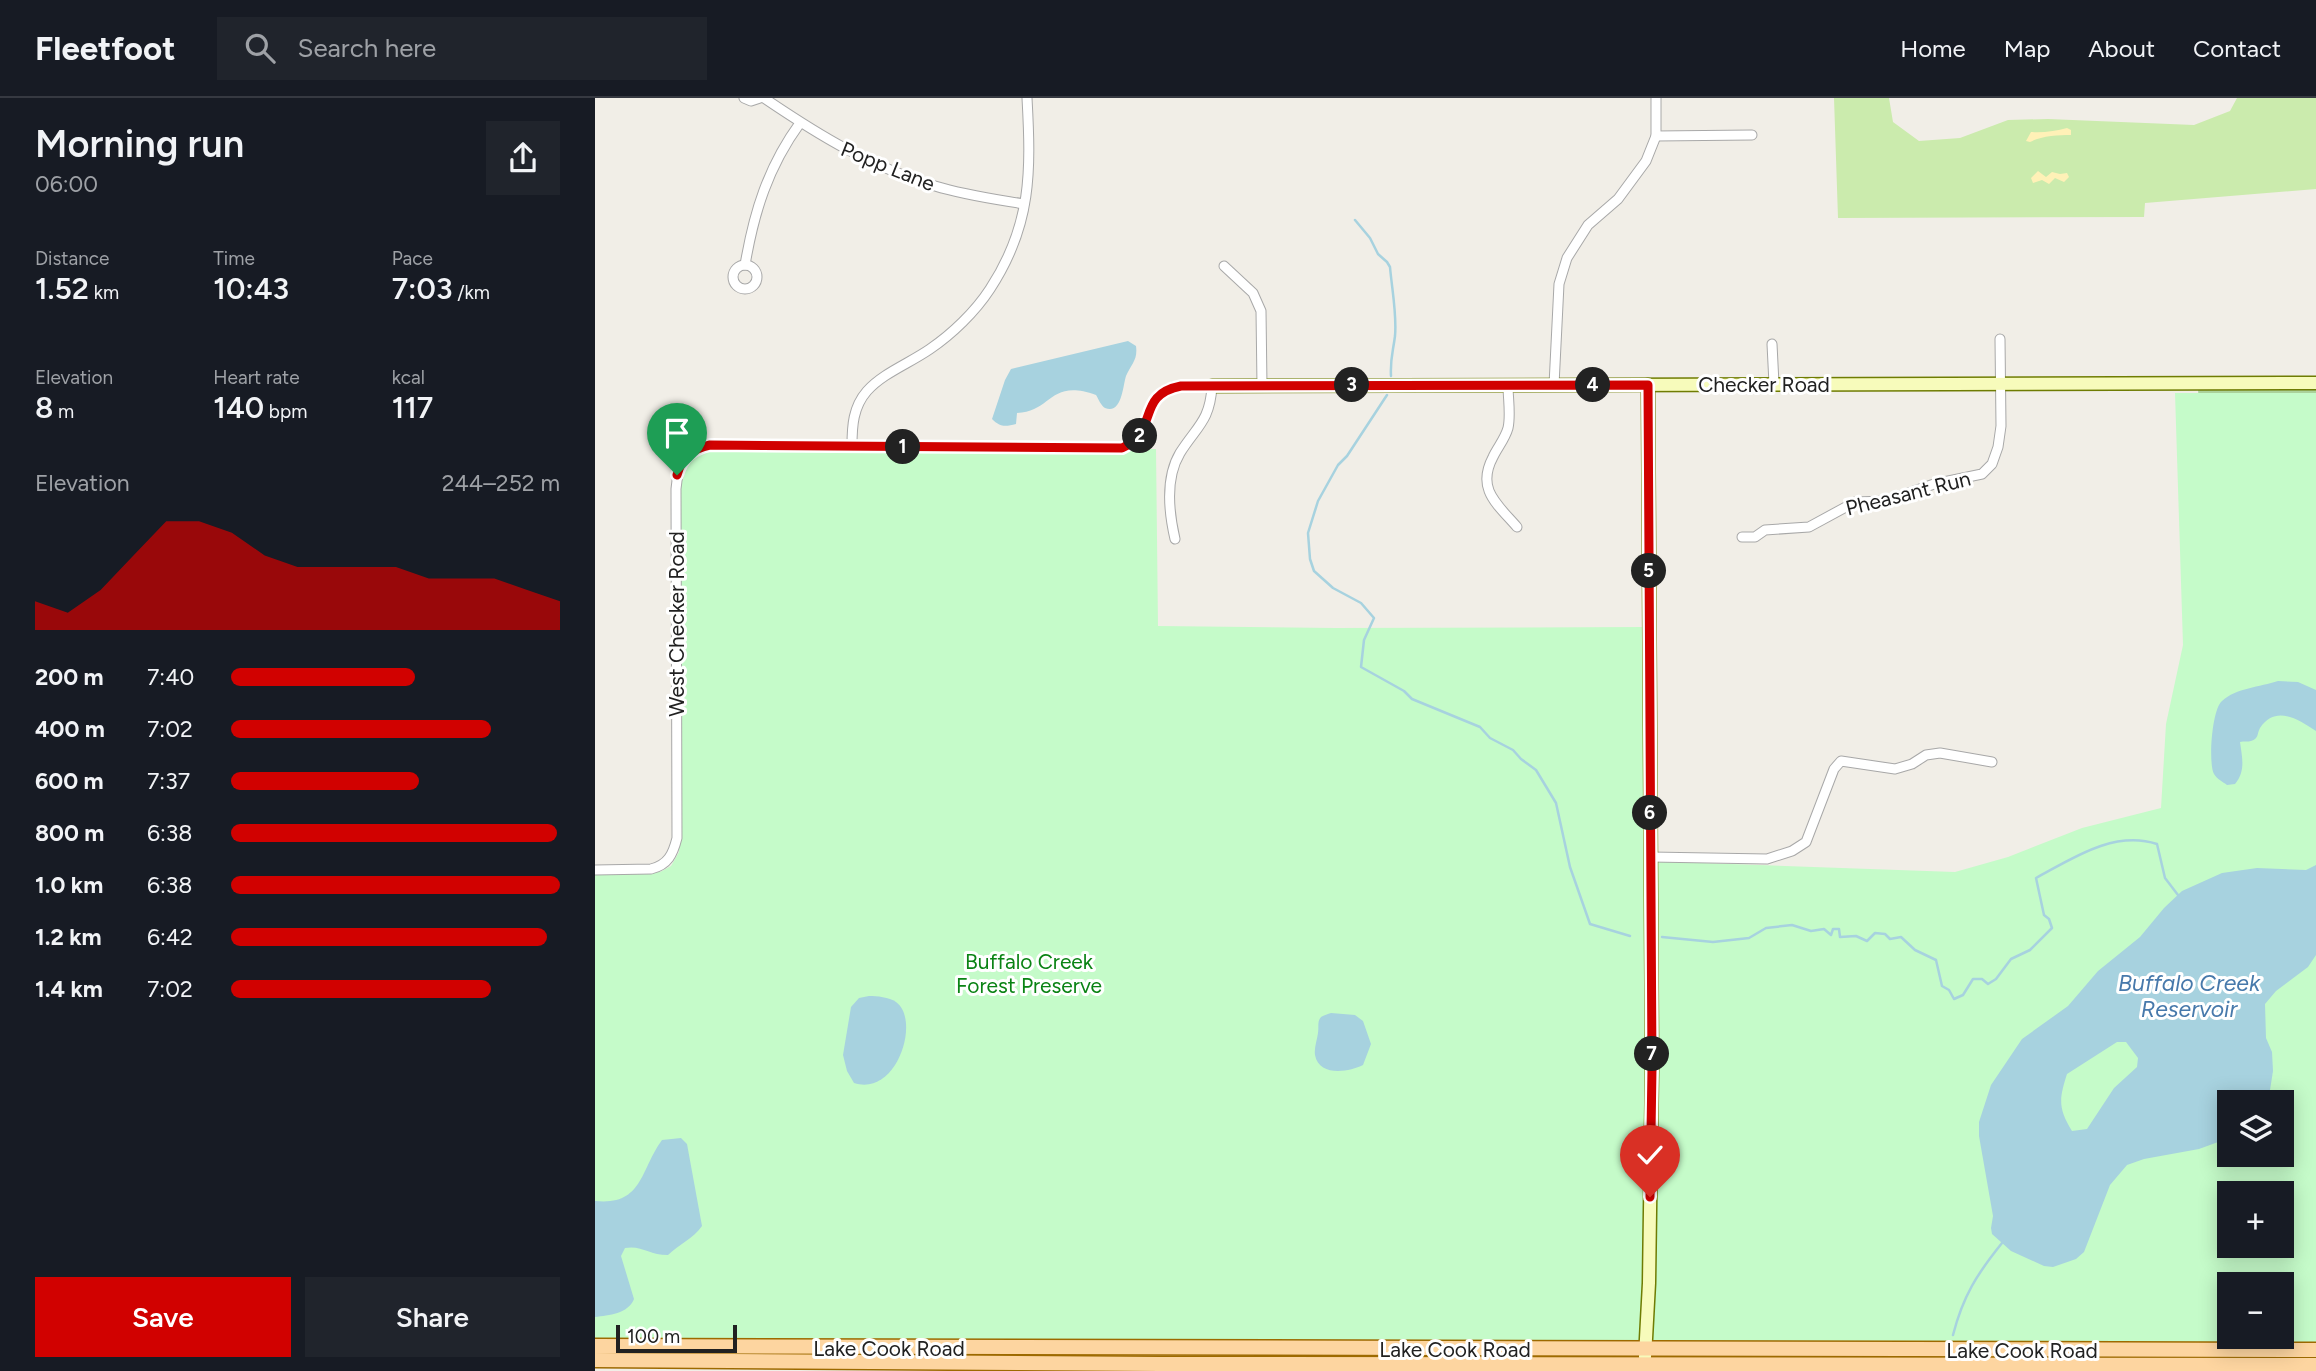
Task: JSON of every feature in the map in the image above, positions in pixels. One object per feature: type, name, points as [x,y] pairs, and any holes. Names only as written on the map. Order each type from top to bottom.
[{"type":"main road","name":"Lake Cook Road","points":[[595,1346],[659,1359]]},
{"type":"main road","name":"Lake Cook Road","points":[[1645,1361],[2316,1350]]},
{"type":"main road","name":"Lake Cook Road","points":[[595,1360],[2316,1365]]},
{"type":"street","points":[[744,98],[751,101],[762,98]]},
{"type":"street","name":"Popp Lane","points":[[762,98],[800,123],[867,160],[937,187],[1024,204]]},
{"type":"street","points":[[852,446],[855,411],[866,392],[946,337],[978,305],[1007,260],[1021,224],[1029,180],[1027,98]]},
{"type":"street","points":[[1555,385],[1559,284],[1567,258],[1588,225],[1618,199],[1646,161],[1656,136],[1656,98]]},
{"type":"street","points":[[745,265],[751,227],[764,186],[784,145],[800,123]]},
{"type":"street","points":[[1656,136],[1752,135]]},
{"type":"street","points":[[1224,266],[1253,293],[1261,311],[1262,386]]},
{"type":"street","name":"Pheasant Run","points":[[1742,537],[1755,537],[1765,530],[1809,527],[1855,502],[1886,500],[1982,474],[1991,464],[1998,447],[2001,426],[2000,339]]},
{"type":"street","points":[[1772,344],[1774,384]]},
{"type":"street","name":"Checker Road","points":[[1212,386],[2316,383]]},
{"type":"street","points":[[1508,385],[1508,428],[1491,461],[1485,480],[1486,488],[1495,502],[1517,527]]},
{"type":"street","points":[[1645,1361],[1649,1283],[1652,1068],[1648,385]]},
{"type":"street","name":"West Checker Road","points":[[595,870],[660,867],[674,853],[677,838],[676,489],[679,466],[691,452],[710,445],[1122,448],[1137,440],[1153,400],[1163,391],[1181,386],[1212,386]]},
{"type":"street","points":[[1175,540],[1171,520],[1172,471],[1180,454],[1207,416],[1212,386]]},
{"type":"street","points":[[1651,857],[1767,859],[1792,851],[1806,842],[1834,769],[1841,761],[1895,769],[1912,764],[1926,755],[1940,753],[1992,762]]},
{"type":"green space","points":[[1834,98],[1889,98],[1893,122],[1919,141],[1960,138],[2008,120],[2194,125],[2230,111],[2237,98],[2316,98],[2316,189],[2145,203],[2144,217],[1838,218]]},
{"type":"green space","points":[[2198,389],[2316,389],[2316,400],[2199,403]]},
{"type":"green space","name":"Buffalo Creek Forest Preserve","points":[[2175,393],[2316,393],[2316,1344],[2294,1344],[2294,1272],[2217,1272],[2217,1344],[1182,1344],[595,1338],[595,873],[660,872],[671,866],[679,852],[679,488],[688,462],[704,451],[712,448],[1156,449],[1158,626],[1645,627],[1646,861],[1955,872],[2008,857],[2082,828],[2161,808],[2166,724],[2183,645]]},
{"type":"sand","points":[[2067,128],[2071,130],[2071,135],[2026,141],[2031,132]]},
{"type":"sand","points":[[2038,171],[2046,177],[2052,172],[2067,173],[2069,177],[2064,182],[2055,178],[2049,184],[2042,180],[2033,183],[2031,178]]},
{"type":"water","points":[[1128,341],[1136,346],[1136,355],[1126,376],[1121,398],[1115,407],[1105,408],[1096,395],[1069,390],[1029,411],[1017,413],[1016,424],[1003,426],[992,419],[1011,369]]},
{"type":"water","points":[[2278,681],[2298,682],[2316,690],[2316,731],[2288,716],[2273,717],[2266,721],[2255,739],[2240,742],[2241,774],[2235,784],[2227,785],[2215,776],[2211,759],[2212,736],[2219,706],[2234,693]]},
{"type":"water","name":"Buffalo Creek Reservoir","points":[[2316,865],[2316,955],[2308,967],[2276,991],[2265,1004],[2266,1038],[2272,1052],[2270,1090],[2217,1090],[2217,1142],[2127,1165],[2110,1185],[2084,1252],[2076,1259],[2053,1267],[2044,1266],[2011,1251],[1992,1234],[1993,1216],[1979,1136],[1979,1122],[1991,1085],[2022,1039],[2068,1006],[2098,971],[2140,937],[2182,891],[2222,873],[2257,868],[2306,870]],"holes":[[[2117,1042],[2126,1042],[2138,1058],[2137,1067],[2114,1088],[2087,1129],[2072,1131],[2061,1103],[2067,1074]]]},
{"type":"water","points":[[869,996],[896,1002],[903,1011],[905,1039],[901,1055],[882,1079],[869,1084],[854,1083],[847,1071],[843,1055],[851,1007],[859,998]]},
{"type":"water","points":[[1331,1013],[1355,1015],[1363,1021],[1371,1044],[1363,1065],[1335,1071],[1322,1067],[1318,1062],[1315,1052],[1319,1020]]},
{"type":"water","points":[[681,1138],[687,1144],[702,1226],[668,1255],[625,1248],[621,1256],[634,1299],[623,1311],[595,1317],[595,1201],[623,1198],[638,1184],[662,1140]]},
{"type":"waterway","points":[[1355,220],[1390,267],[1395,311],[1391,376]]},
{"type":"waterway","points":[[1387,395],[1347,456],[1338,465],[1318,501],[1308,533],[1314,571],[1333,588],[1361,603],[1374,618],[1364,640],[1361,667],[1404,691],[1412,699],[1480,727],[1490,738],[1513,750],[1536,770],[1556,803],[1570,867],[1590,924],[1630,936]]},
{"type":"waterway","points":[[1662,937],[1713,942],[1749,938],[1766,928],[1792,925],[1811,931],[1824,929],[1831,935],[1833,929],[1839,929],[1840,937],[1856,936],[1867,941],[1875,933],[1885,934],[1890,939],[1901,937],[1915,950],[1936,960],[1942,986],[1949,990],[1954,999],[1963,995],[1973,979],[1982,979],[1988,984],[1996,979],[2011,959],[2030,950],[2052,928],[2049,919],[2044,915],[2036,878],[2094,848],[2125,841],[2157,844],[2165,878],[2178,895]]},
{"type":"waterway","points":[[1953,1335],[1972,1286],[2002,1243]]},
{"type":"route","points":[[677,475],[685,457],[699,447],[710,445],[1122,448],[1137,440],[1153,400],[1163,391],[1181,386],[1648,385],[1652,1068],[1650,1197]]}]
